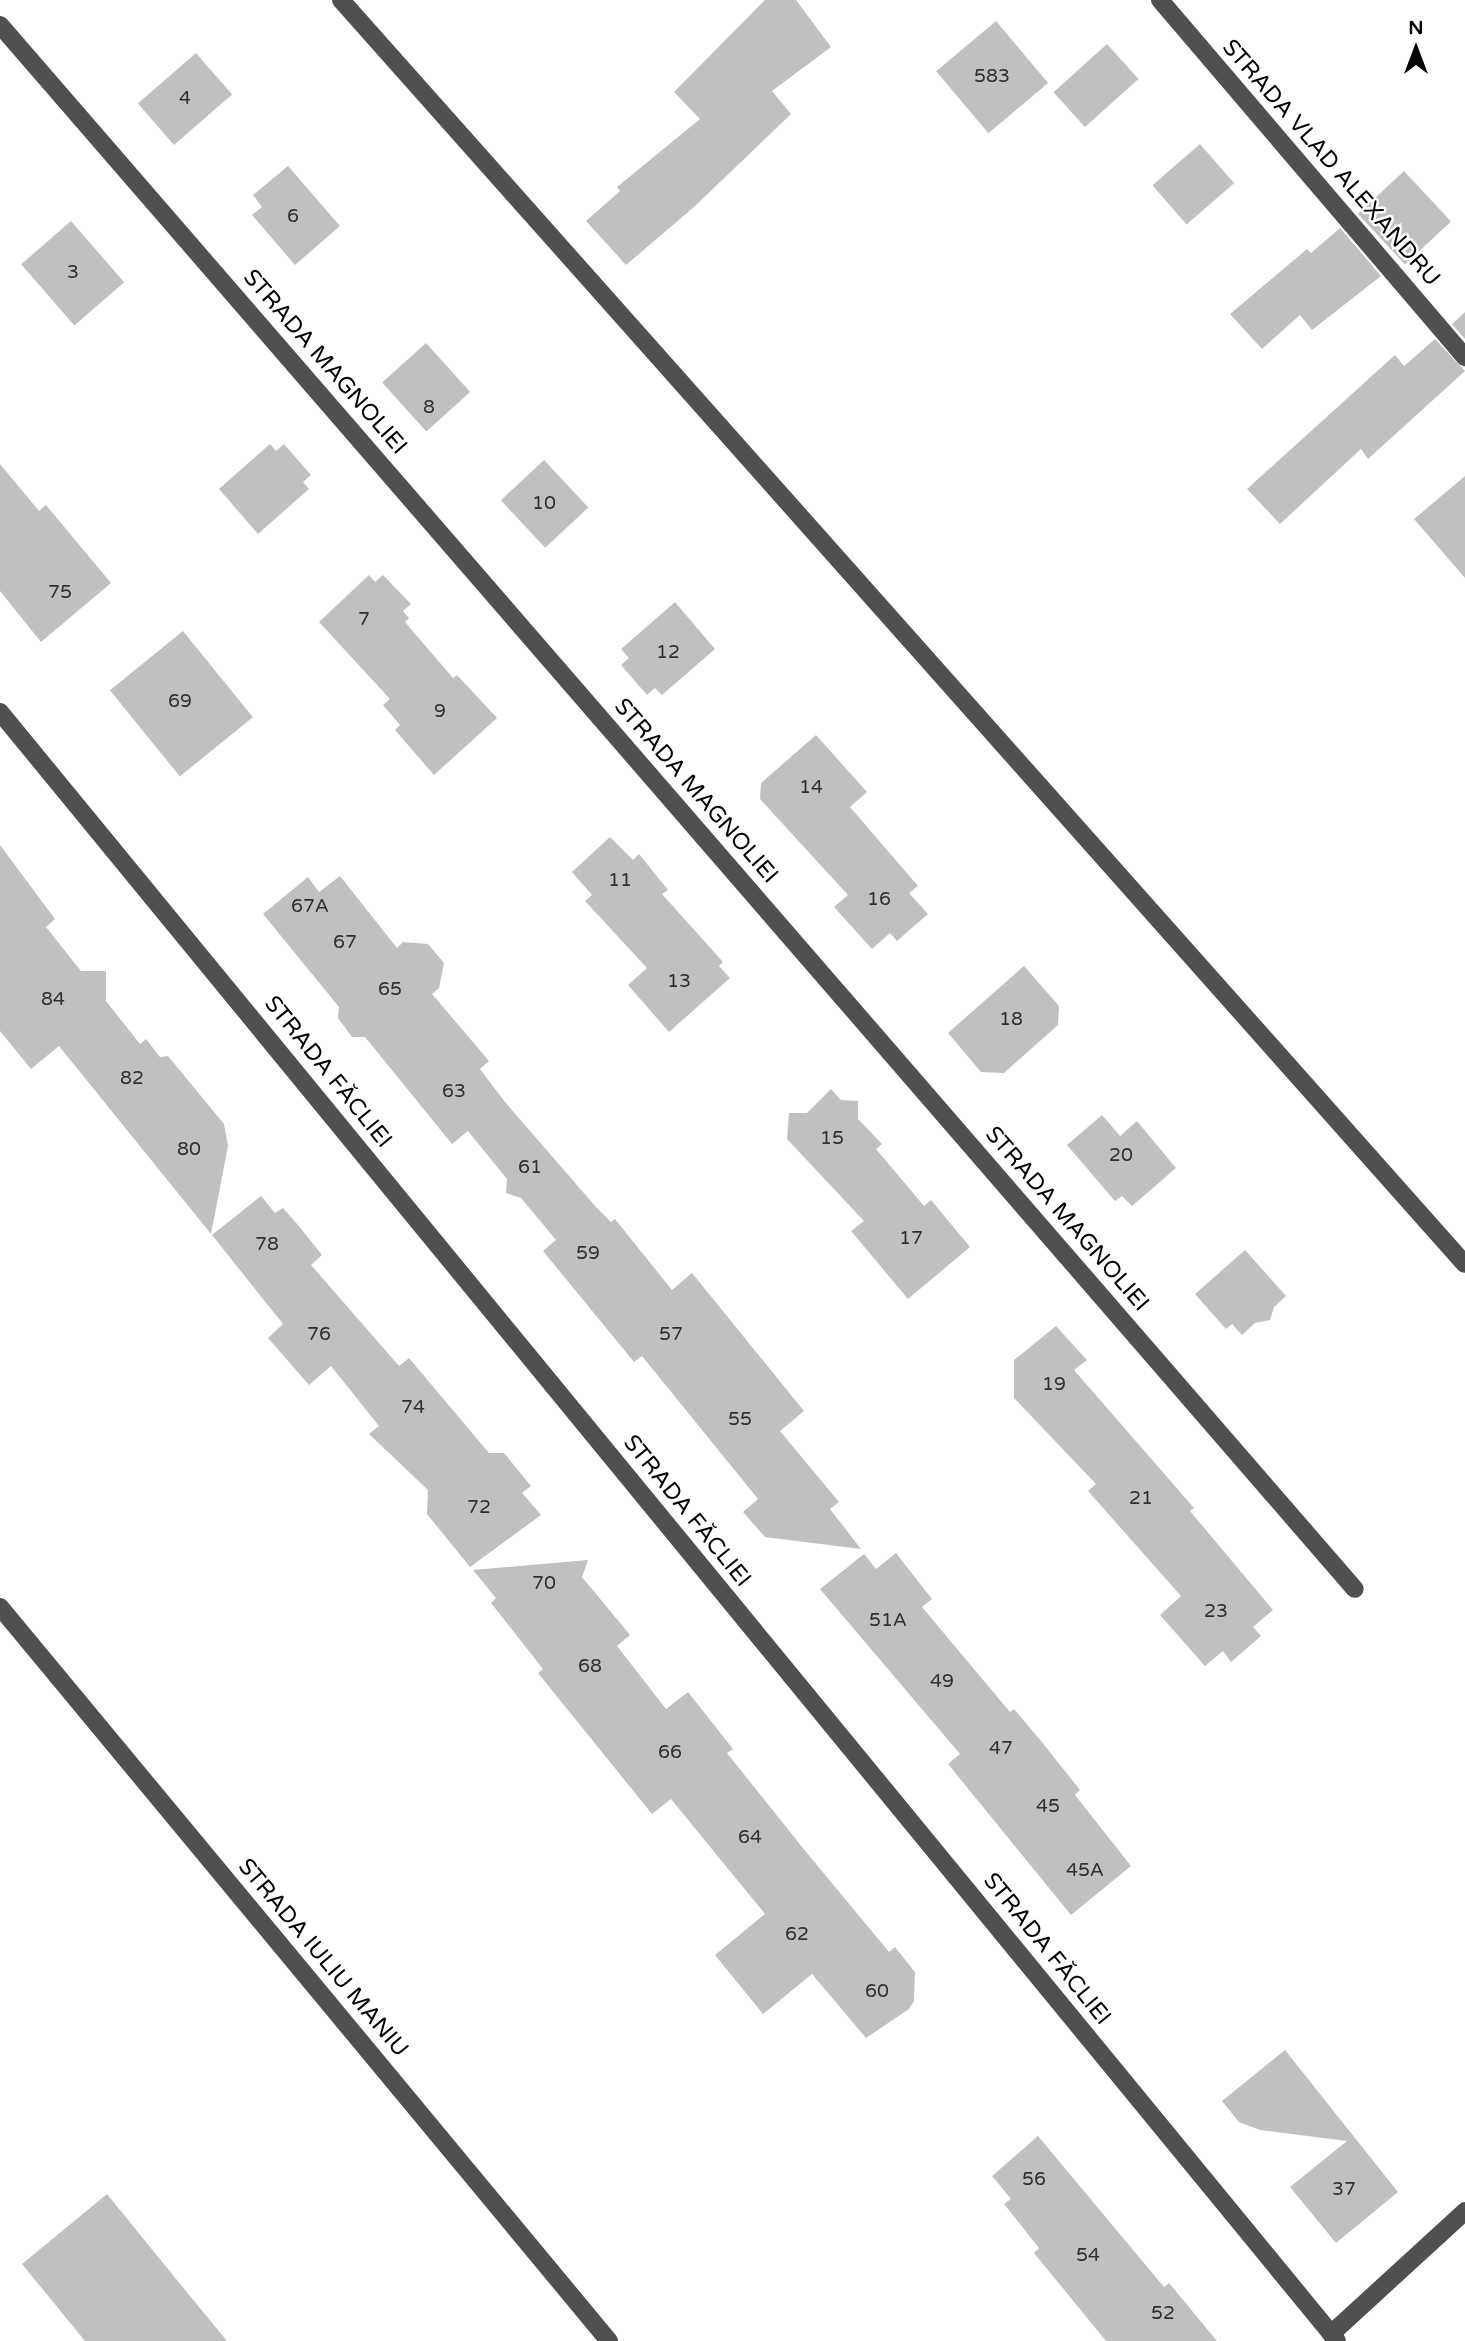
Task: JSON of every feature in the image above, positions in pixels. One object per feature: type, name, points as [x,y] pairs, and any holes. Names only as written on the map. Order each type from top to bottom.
[{"type":"street","points":[[341,0],[1465,1264]]},
{"type":"street","name":"STRADA VLAD ALEXANDRU","points":[[1160,0],[1465,357]]},
{"type":"street","name":"STRADA MAGNOLIEI","points":[[0,25],[1355,1589]]},
{"type":"street","name":"STRADA FĂCLIEI","points":[[0,712],[1334,2338]]},
{"type":"street","name":"STRADA IULIU MANIU","points":[[0,1607],[609,2341]]},
{"type":"street","points":[[1334,2338],[1465,2211]]},
{"type":"building","points":[[765,0],[796,0],[831,47],[772,91],[791,114],[694,207],[626,265],[586,221],[620,191],[617,187],[700,119],[674,92]]},
{"type":"building","points":[[996,21],[1048,83],[988,133],[936,71]]},
{"type":"building","points":[[1107,44],[1138,79],[1085,127],[1053,92]]},
{"type":"building","points":[[196,53],[232,95],[174,145],[138,104]]},
{"type":"building","points":[[1200,144],[1234,183],[1187,225],[1152,185]]},
{"type":"building","points":[[288,166],[340,226],[295,265],[252,215],[262,207],[253,195]]},
{"type":"building","points":[[1404,171],[1451,221],[1405,264],[1358,214]]},
{"type":"building","points":[[71,221],[124,282],[74,325],[21,264]]},
{"type":"building","points":[[1340,228],[1381,276],[1312,330],[1300,315],[1262,349],[1230,314],[1307,249],[1311,253]]},
{"type":"building","points":[[1465,312],[1465,339],[1452,324]]},
{"type":"building","points":[[1435,339],[1465,371],[1368,459],[1361,449],[1280,524],[1247,489],[1395,355],[1404,366]]},
{"type":"building","points":[[426,343],[470,392],[426,432],[382,382]]},
{"type":"building","points":[[270,444],[276,451],[284,444],[311,475],[303,482],[309,489],[258,534],[219,489]]},
{"type":"building","points":[[544,460],[588,508],[545,548],[501,500]]},
{"type":"building","points":[[0,464],[39,511],[46,505],[111,583],[41,642],[0,591]]},
{"type":"building","points":[[1465,476],[1465,578],[1414,519]]},
{"type":"building","points":[[369,575],[375,582],[383,575],[411,604],[403,611],[409,618],[405,622],[453,678],[457,675],[497,718],[434,775],[395,730],[400,725],[383,705],[390,699],[319,622]]},
{"type":"building","points":[[675,602],[715,649],[662,695],[655,688],[647,695],[621,665],[629,658],[621,649]]},
{"type":"building","points":[[183,631],[253,717],[180,776],[110,690]]},
{"type":"building","points":[[816,735],[867,792],[850,807],[918,886],[909,893],[928,914],[897,941],[890,933],[872,949],[834,907],[848,895],[760,799],[761,783]]},
{"type":"building","points":[[610,837],[633,860],[639,854],[668,890],[662,894],[723,962],[719,966],[730,978],[669,1032],[628,985],[647,968],[585,901],[592,895],[572,872]]},
{"type":"building","points":[[0,845],[55,919],[46,927],[81,971],[106,971],[106,1001],[140,1044],[146,1039],[160,1057],[168,1056],[224,1124],[228,1146],[211,1234],[59,1046],[31,1069],[0,1031]]},
{"type":"building","points":[[340,876],[397,948],[403,942],[428,944],[444,963],[439,988],[432,994],[489,1061],[480,1069],[505,1102],[596,1207],[611,1222],[615,1219],[672,1290],[692,1273],[804,1411],[780,1431],[839,1502],[830,1509],[861,1549],[765,1537],[743,1512],[758,1499],[642,1356],[634,1362],[543,1251],[556,1240],[521,1198],[506,1193],[507,1179],[468,1131],[452,1144],[365,1037],[352,1037],[338,1018],[339,1007],[263,914],[308,877],[319,892]]},
{"type":"building","points":[[1024,966],[1059,1006],[1058,1025],[1004,1073],[981,1072],[948,1033]]},
{"type":"building","points":[[831,1089],[841,1100],[858,1101],[858,1119],[882,1144],[876,1149],[924,1206],[931,1200],[970,1247],[908,1299],[851,1231],[864,1221],[787,1139],[789,1113],[807,1113]]},
{"type":"building","points":[[1102,1115],[1120,1136],[1137,1121],[1176,1168],[1132,1206],[1122,1196],[1115,1201],[1067,1145]]},
{"type":"building","points":[[261,1196],[275,1213],[283,1208],[298,1225],[322,1255],[311,1265],[399,1366],[409,1358],[489,1453],[504,1453],[531,1486],[522,1493],[541,1515],[470,1567],[427,1514],[428,1490],[369,1434],[379,1426],[331,1366],[309,1385],[268,1338],[283,1324],[212,1235]]},
{"type":"building","points":[[1245,1250],[1286,1296],[1274,1307],[1270,1320],[1255,1323],[1242,1335],[1232,1324],[1226,1329],[1195,1294]]},
{"type":"building","points":[[1056,1326],[1087,1360],[1074,1370],[1194,1508],[1190,1511],[1273,1610],[1253,1627],[1261,1636],[1231,1662],[1223,1651],[1205,1666],[1160,1615],[1181,1596],[1088,1491],[1096,1484],[1014,1398],[1014,1360]]},
{"type":"building","points":[[896,1553],[932,1599],[922,1607],[1010,1712],[1014,1709],[1041,1741],[1080,1790],[1075,1795],[1131,1866],[1071,1915],[948,1764],[960,1754],[820,1589],[864,1554],[876,1569]]},
{"type":"building","points":[[588,1560],[582,1577],[630,1635],[617,1646],[666,1709],[688,1692],[733,1749],[727,1753],[802,1847],[889,1952],[895,1947],[915,1972],[914,2001],[909,2009],[866,2038],[812,1974],[763,2014],[715,1955],[765,1914],[671,1799],[652,1814],[538,1673],[543,1669],[491,1603],[496,1598],[473,1570]]},
{"type":"building","points":[[1285,2050],[1398,2192],[1336,2243],[1290,2187],[1347,2141],[1260,2130],[1239,2122],[1222,2101]]},
{"type":"building","points":[[1038,2136],[1164,2287],[1169,2283],[1217,2341],[1106,2341],[1034,2253],[1039,2248],[1004,2204],[1011,2199],[992,2176]]},
{"type":"building","points":[[107,2194],[227,2341],[85,2341],[22,2264]]}]
